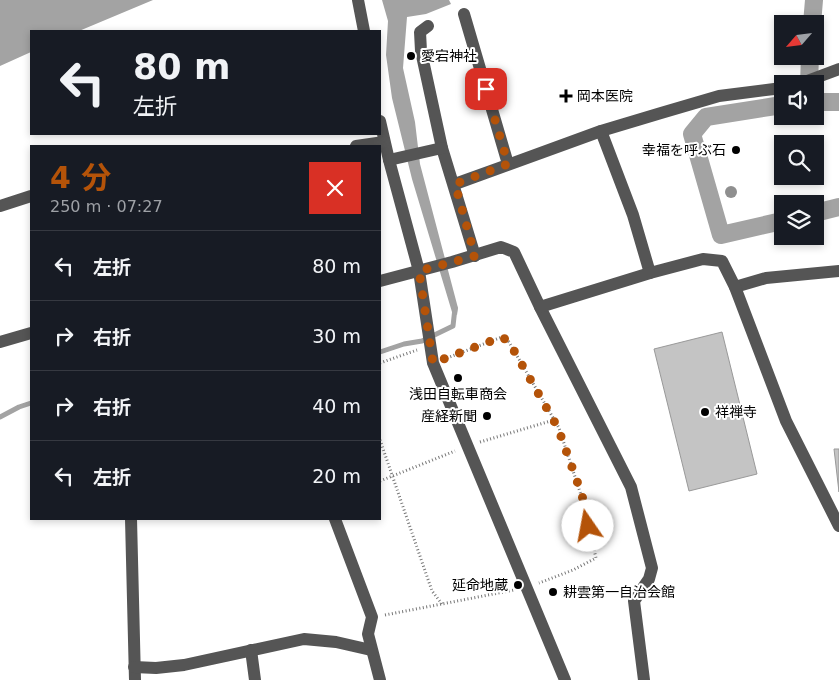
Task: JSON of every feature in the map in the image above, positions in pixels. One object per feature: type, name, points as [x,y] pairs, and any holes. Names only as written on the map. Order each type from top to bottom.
[{"type":"street","points":[[358,0],[364,30]]},
{"type":"street","points":[[464,14],[508,164]]},
{"type":"street","points":[[428,26],[420,32],[421,51],[442,148],[455,184],[475,256]]},
{"type":"street","points":[[823,75],[839,69]]},
{"type":"street","points":[[455,184],[601,131],[719,96],[774,89]]},
{"type":"street","points":[[381,126],[388,160],[424,270],[433,363],[566,680]]},
{"type":"street","points":[[601,131],[633,215],[650,272]]},
{"type":"street","points":[[363,145],[384,142]]},
{"type":"street","points":[[388,160],[442,148]]},
{"type":"street","points":[[0,206],[30,196]]},
{"type":"street","points":[[381,281],[475,256],[501,247],[514,252],[631,487],[652,568],[649,579],[634,601],[644,680]]},
{"type":"street","points":[[540,307],[650,272],[703,259],[722,261],[735,287],[786,421],[839,526]]},
{"type":"street","points":[[735,287],[766,278],[839,271]]},
{"type":"street","points":[[0,342],[30,333]]},
{"type":"street","points":[[131,520],[135,680]]},
{"type":"street","points":[[335,520],[372,618],[368,634],[380,680]]},
{"type":"street","points":[[134,667],[156,668],[184,665],[304,639],[336,642],[371,650]]},
{"type":"street","points":[[251,650],[255,680]]},
{"type":"path","points":[[372,618],[527,587],[574,570],[596,558],[582,495],[558,428],[509,342],[502,337],[433,363]]},
{"type":"path","points":[[381,363],[430,340]]},
{"type":"path","points":[[381,443],[432,591],[442,604]]},
{"type":"shaded area","points":[[0,0],[153,0],[81,30],[30,30],[30,52],[0,66]]},
{"type":"shaded area","points":[[382,0],[449,0],[451,4],[426,14],[407,17],[403,68],[415,122],[420,164],[458,308],[457,315],[452,312],[412,179],[392,98],[386,55],[388,21]]},
{"type":"building","name":"祥禅寺","points":[[722,332],[757,474],[689,491],[654,349]]},
{"type":"building","points":[[834,449],[839,449],[839,492]]},
{"type":"waterway","points":[[813,15],[814,0]]},
{"type":"waterway","points":[[809,75],[810,65]]},
{"type":"waterway","points":[[824,102],[839,102]]},
{"type":"waterway","points":[[774,106],[706,117],[692,134],[721,235],[774,223]]},
{"type":"waterway","points":[[824,211],[839,207]]},
{"type":"waterway","points":[[381,352],[404,344],[422,341],[453,326],[455,308]]},
{"type":"waterway","points":[[0,417],[30,403]]},
{"type":"place","name":"愛宕神社","points":[[411,56]]},
{"type":"place","name":"岡本医院","points":[[566,96]]},
{"type":"place","name":"幸福を呼ぶ石","points":[[736,150]]},
{"type":"place","name":"浅田自転車商会","points":[[458,378]]},
{"type":"place","name":"祥禅寺","points":[[705,412]]},
{"type":"place","name":"産経新聞","points":[[487,416]]},
{"type":"place","name":"延命地蔵","points":[[518,585]]},
{"type":"place","name":"耕雲第一自治会館","points":[[553,592]]},
{"type":"route","points":[[486,89],[508,164],[455,184],[475,256],[419,271],[433,363],[502,337],[509,342],[558,428],[582,495],[588,526]]}]
